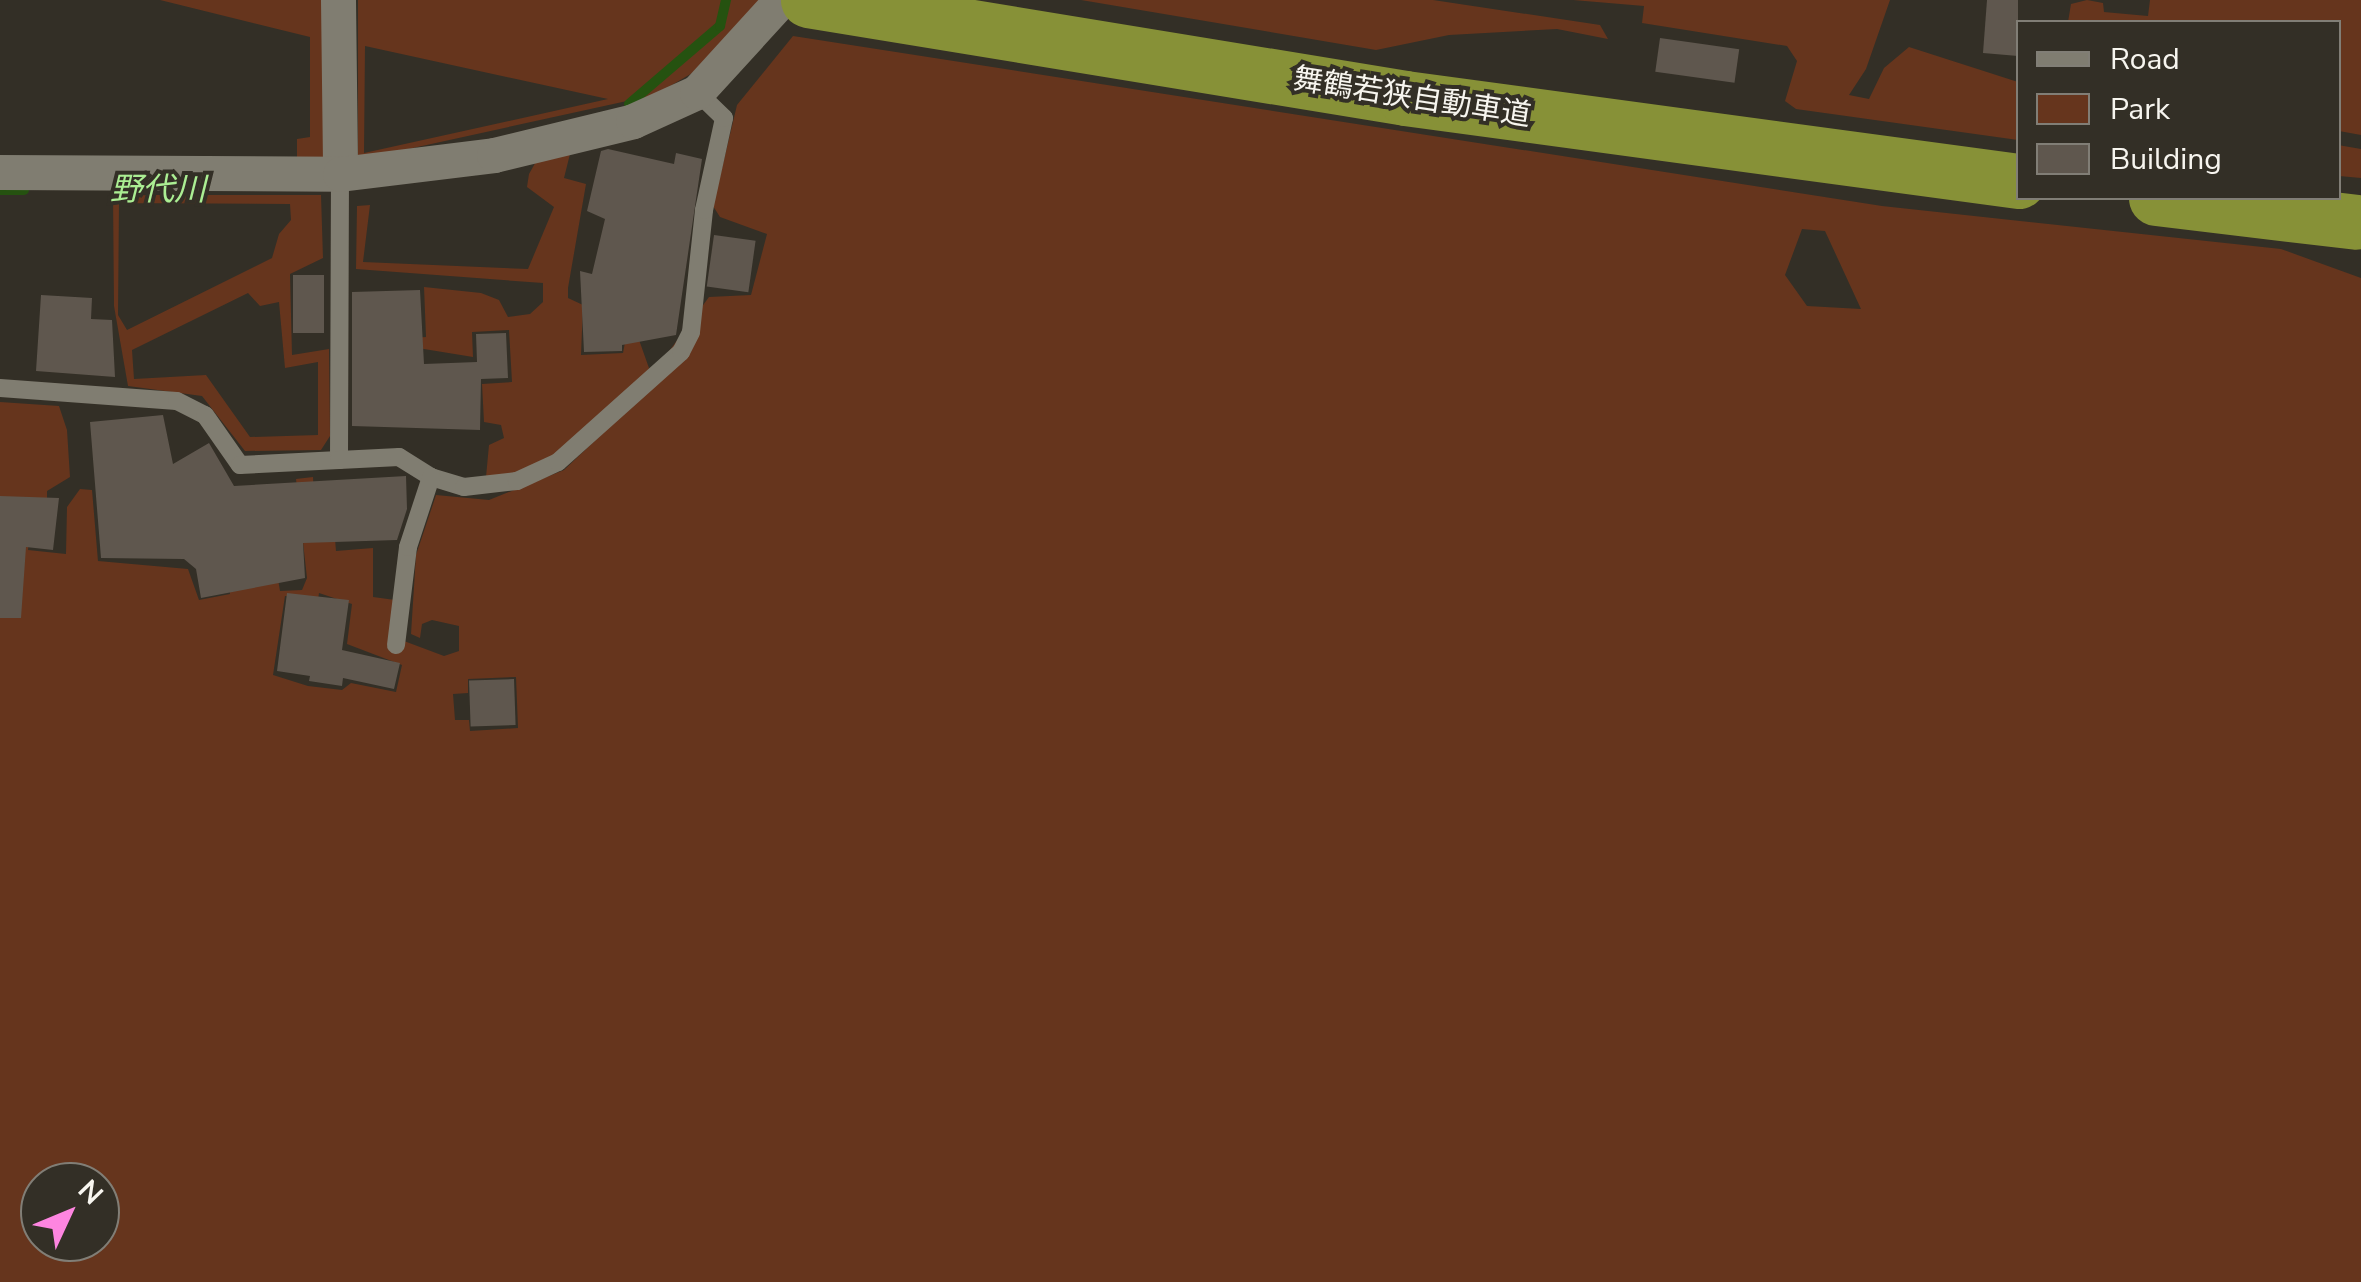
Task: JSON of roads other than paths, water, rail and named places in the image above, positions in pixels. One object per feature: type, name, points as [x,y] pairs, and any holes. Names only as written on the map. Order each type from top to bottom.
[{"type":"highway","name":"舞鶴若狭自動車道","points":[[808,0],[1406,98],[2016,181]]},
{"type":"highway","points":[[2173,200],[2356,222]]},
{"type":"street","points":[[338,0],[340,174]]},
{"type":"street","points":[[0,172],[340,174],[494,155],[633,120],[697,92],[781,0]]},
{"type":"lane","points":[[0,388],[177,401],[205,415],[240,465],[399,457],[430,478],[495,487],[558,462],[681,352],[691,332],[704,210],[724,118],[697,92]]},
{"type":"lane","points":[[339,460],[340,174]]},
{"type":"lane","points":[[396,645],[408,547],[430,478]]},
{"type":"waterway","name":"野代川","points":[[629,104],[720,26],[726,0]]},
{"type":"waterway","name":"野代川","points":[[0,190],[24,190]]}]
